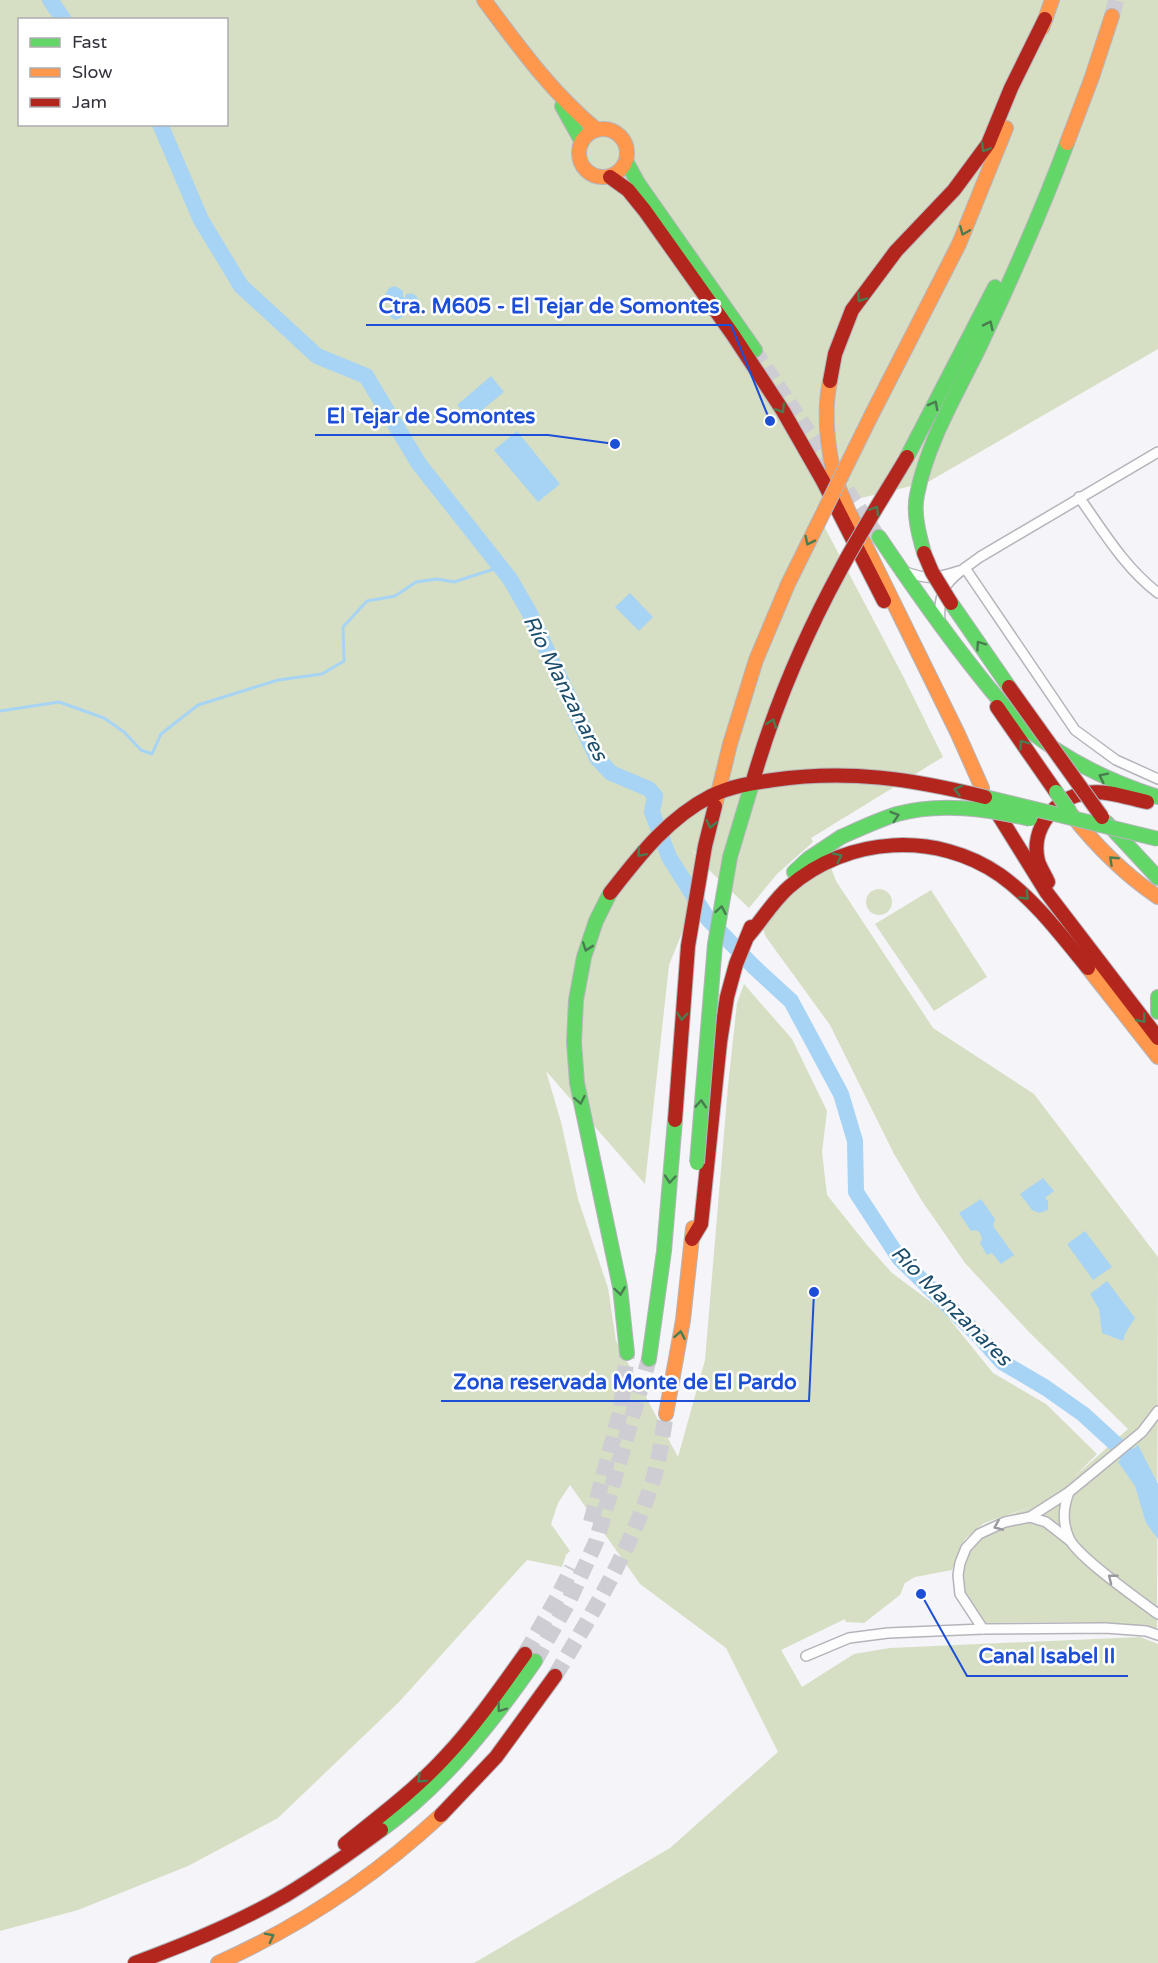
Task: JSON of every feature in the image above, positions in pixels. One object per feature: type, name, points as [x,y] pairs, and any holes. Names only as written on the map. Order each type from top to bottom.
[{"type":"main road","points":[[484,0],[549,84],[571,108],[597,130]]},
{"type":"main road","points":[[650,1359],[664,1251],[688,946],[705,846],[730,744],[756,660],[788,584],[959,244],[1001,142],[1052,0]]},
{"type":"main road","points":[[702,1162],[715,944],[730,857],[758,762],[789,677],[842,567],[907,457],[1008,262],[1051,162],[1109,15],[1092,77],[1041,213],[924,462],[916,498],[919,535],[924,553],[932,572],[951,603],[1055,754],[1102,817],[1158,878]]},
{"type":"main road","points":[[982,788],[958,734],[848,510],[833,472],[828,435],[827,394],[834,354],[852,310],[896,251],[954,190],[988,144],[1011,88],[1045,19]]},
{"type":"main road","points":[[549,84],[582,142]]},
{"type":"main road","points":[[606,129],[614,132],[626,144],[628,153],[626,162],[620,171],[610,177],[592,175],[580,161],[579,151],[582,142],[597,130],[606,129]]},
{"type":"main road","points":[[626,162],[638,183],[755,350]]},
{"type":"main road","points":[[610,177],[628,190],[645,211],[747,355],[784,413],[833,502],[953,737],[1019,850],[1047,893],[1158,1038]]},
{"type":"main road","points":[[879,537],[962,653],[996,697],[1027,729],[1085,768],[1125,787],[1158,797]]},
{"type":"main road","points":[[962,653],[1083,831],[1104,852],[1158,897]]},
{"type":"main road","points":[[627,1353],[620,1287],[577,1083],[574,1042],[576,1000],[584,957],[596,921],[610,893],[649,844],[678,818],[711,796],[739,785],[799,776],[833,774],[875,776],[930,783],[1158,839]]},
{"type":"main road","points":[[1126,999],[1049,884],[1038,861],[1038,838],[1051,810],[1059,803],[1077,795],[1099,793],[1158,804]]},
{"type":"main road","points":[[666,1414],[683,1320],[702,1162],[727,997],[736,964],[753,921],[782,882],[808,859],[841,837],[907,812],[941,809],[979,810],[1013,815],[1158,849]]},
{"type":"main road","points":[[748,936],[771,905],[788,888],[813,869],[845,853],[875,846],[927,845],[954,852],[997,872],[1017,887],[1043,914],[1158,1057]]},
{"type":"main road","points":[[1158,997],[1158,1012]]},
{"type":"main road","points":[[135,1963],[171,1951],[222,1929],[287,1896],[350,1854],[406,1811],[453,1764],[492,1720],[530,1658]]},
{"type":"main road","points":[[218,1963],[301,1922],[367,1877],[422,1833],[483,1772],[520,1728],[555,1677]]},
{"type":"street","points":[[940,623],[939,606],[944,587],[963,569],[1158,452]]},
{"type":"street","points":[[1079,498],[1119,554],[1144,583],[1158,593]]},
{"type":"street","points":[[902,570],[922,578],[939,577],[963,569]]},
{"type":"street","points":[[963,569],[1075,730],[1116,760],[1158,779]]},
{"type":"street","points":[[983,1629],[960,1594],[958,1578],[960,1563],[966,1548],[980,1534],[1005,1522],[1030,1517],[1069,1492],[1142,1432],[1158,1411]]},
{"type":"street","points":[[1069,1492],[1064,1504],[1063,1516],[1069,1540]]},
{"type":"street","points":[[1030,1517],[1046,1522],[1069,1540],[1082,1555],[1158,1614]]},
{"type":"street","points":[[806,1656],[849,1638],[888,1633],[983,1629],[1105,1628],[1158,1635]]},
{"type":"green space","points":[[0,0],[1158,0],[1158,349],[928,482],[815,509],[943,757],[811,838],[813,842],[777,874],[749,908],[710,871],[692,849],[706,873],[669,965],[645,1184],[546,1071],[561,1122],[578,1199],[608,1288],[616,1341],[678,1457],[705,1360],[728,1086],[737,1003],[744,984],[792,1039],[827,1111],[822,1152],[827,1195],[867,1245],[892,1273],[943,1311],[993,1373],[1046,1404],[1097,1454],[1073,1478],[1128,1429],[1029,1332],[965,1263],[922,1201],[894,1154],[830,1025],[766,937],[762,927],[781,903],[830,865],[836,881],[933,1028],[1034,1094],[1158,1257],[1157,1629],[1136,1625],[1070,1622],[974,1623],[957,1595],[954,1572],[966,1540],[985,1524],[1033,1506],[984,1523],[965,1539],[952,1570],[915,1577],[905,1583],[900,1595],[864,1623],[846,1622],[845,1619],[781,1650],[802,1687],[854,1654],[890,1648],[1140,1637],[1158,1644],[1158,1963],[474,1963],[670,1848],[778,1752],[726,1648],[640,1584],[570,1485],[558,1503],[551,1524],[570,1551],[562,1567],[527,1560],[399,1702],[278,1818],[188,1866],[78,1910],[0,1931]]},
{"type":"green space","points":[[879,889],[888,893],[892,902],[888,911],[879,915],[870,911],[866,902],[870,893]]},
{"type":"green space","points":[[931,890],[987,977],[934,1011],[875,924]]},
{"type":"water","points":[[395,286],[403,291],[403,297],[405,298],[406,294],[413,294],[419,301],[415,310],[403,309],[404,316],[396,320],[389,314],[390,309],[395,308],[396,304],[388,303],[385,295],[389,288]]},
{"type":"water","points":[[491,376],[504,392],[470,420],[457,405]]},
{"type":"water","points":[[517,431],[560,484],[538,502],[494,450]]},
{"type":"water","points":[[630,593],[653,617],[639,631],[615,607]]},
{"type":"water","points":[[1043,1178],[1054,1191],[1045,1198],[1048,1201],[1048,1210],[1039,1213],[1032,1210],[1020,1194]]},
{"type":"water","points":[[981,1199],[995,1219],[993,1226],[1014,1255],[1001,1264],[992,1253],[987,1255],[980,1243],[982,1239],[980,1233],[976,1230],[971,1231],[959,1213]]},
{"type":"water","points":[[1085,1231],[1112,1267],[1093,1280],[1067,1244]]},
{"type":"water","points":[[1107,1281],[1135,1318],[1123,1341],[1102,1333],[1099,1309],[1090,1294]]},
{"type":"water","points":[[1138,1445],[1158,1484],[1158,1539],[1146,1523],[1135,1486],[1118,1462]]},
{"type":"waterway","name":"Río Manzanares","points":[[50,0],[63,18]]},
{"type":"waterway","name":"Río Manzanares","points":[[161,126],[201,220],[241,286],[317,356],[366,376],[419,464],[510,579],[529,612],[597,758],[611,773],[649,789],[655,796],[652,812],[669,857],[708,919],[753,966],[791,1001],[841,1094],[855,1141],[856,1192],[899,1258],[978,1335],[1002,1362],[1046,1388],[1083,1414],[1130,1457],[1138,1471]]},
{"type":"waterway","points":[[0,711],[59,702],[104,718],[124,732],[141,750],[152,754],[161,734],[198,705],[278,680],[322,674],[344,661],[343,627],[367,601],[395,596],[416,582],[437,579],[454,582],[500,567]]},
{"type":"tunnel","points":[[1112,16],[1116,0]]},
{"type":"tunnel","points":[[755,350],[879,537]]},
{"type":"tunnel","points":[[591,1522],[621,1409],[627,1353]]},
{"type":"tunnel","points":[[535,1661],[568,1603],[596,1542],[649,1359]]},
{"type":"tunnel","points":[[555,1676],[620,1560],[642,1511],[654,1478],[666,1414]]},
{"type":"tunnel","points":[[525,1654],[572,1568]]},
{"type":"traffic: fast","points":[[562,106],[582,142]]},
{"type":"traffic: fast","points":[[924,553],[917,524],[916,502],[928,457],[943,420],[1014,272],[1067,143]]},
{"type":"traffic: fast","points":[[626,161],[638,183],[755,350]]},
{"type":"traffic: fast","points":[[907,457],[995,287]]},
{"type":"traffic: fast","points":[[879,537],[958,649],[994,695],[1021,723],[1068,758],[1121,784],[1158,797]]},
{"type":"traffic: fast","points":[[951,603],[1009,687]]},
{"type":"traffic: fast","points":[[697,1163],[715,944],[730,857],[754,777]]},
{"type":"traffic: fast","points":[[1056,792],[1070,812]]},
{"type":"traffic: fast","points":[[985,797],[1158,839]]},
{"type":"traffic: fast","points":[[841,837],[897,814],[930,808],[964,808],[1030,819]]},
{"type":"traffic: fast","points":[[1106,822],[1158,878]]},
{"type":"traffic: fast","points":[[794,872],[808,859],[841,837]]},
{"type":"traffic: fast","points":[[610,893],[596,921],[584,957],[576,1000],[574,1042],[577,1083],[620,1287],[627,1353]]},
{"type":"traffic: fast","points":[[1158,997],[1158,1012]]},
{"type":"traffic: fast","points":[[649,1359],[664,1251],[675,1120]]},
{"type":"traffic: fast","points":[[381,1830],[446,1773],[484,1730],[535,1661]]},
{"type":"traffic: slow","points":[[484,0],[551,85],[597,130]]},
{"type":"traffic: slow","points":[[1042,28],[1052,0]]},
{"type":"traffic: slow","points":[[1067,143],[1112,16]]},
{"type":"traffic: slow","points":[[872,414],[959,244],[1006,128]]},
{"type":"traffic: slow","points":[[603,129],[620,136],[627,153],[620,170],[603,177],[586,170],[579,153],[586,136],[603,129]]},
{"type":"traffic: slow","points":[[830,381],[827,403],[828,437],[833,470],[838,485],[982,788]]},
{"type":"traffic: slow","points":[[715,806],[730,744],[756,660],[788,584],[872,414]]},
{"type":"traffic: slow","points":[[1071,814],[1111,859],[1158,897]]},
{"type":"traffic: slow","points":[[1088,968],[1158,1057]]},
{"type":"traffic: slow","points":[[666,1414],[683,1320],[693,1228]]},
{"type":"traffic: slow","points":[[218,1963],[249,1949],[336,1898],[390,1859],[441,1815]]},
{"type":"traffic: jam","points":[[830,381],[835,354],[852,310],[896,251],[954,190],[988,144],[1011,88],[1045,19]]},
{"type":"traffic: jam","points":[[610,177],[628,190],[645,211],[733,335],[783,411],[823,481],[884,601]]},
{"type":"traffic: jam","points":[[754,777],[792,670],[816,618],[850,553],[907,457]]},
{"type":"traffic: jam","points":[[924,553],[932,572],[951,603]]},
{"type":"traffic: jam","points":[[1009,687],[1102,817]]},
{"type":"traffic: jam","points":[[997,707],[1056,792]]},
{"type":"traffic: jam","points":[[610,893],[643,852],[681,815],[711,796],[734,787],[801,777],[854,776],[932,785],[985,797]]},
{"type":"traffic: jam","points":[[1048,882],[1039,864],[1036,849],[1042,826],[1055,808],[1075,796],[1095,792],[1110,793],[1147,802]]},
{"type":"traffic: jam","points":[[675,1120],[688,946],[705,846],[715,806]]},
{"type":"traffic: jam","points":[[993,806],[1047,893],[1158,1038]]},
{"type":"traffic: jam","points":[[748,936],[783,892],[812,870],[838,857],[865,849],[893,845],[921,846],[949,851],[975,861],[1000,875],[1036,907],[1088,968]]},
{"type":"traffic: jam","points":[[692,1239],[701,1224],[720,1042],[727,997],[736,964],[751,927]]},
{"type":"traffic: jam","points":[[345,1844],[410,1791],[446,1756],[477,1719],[525,1654]]},
{"type":"traffic: jam","points":[[441,1815],[496,1757],[555,1676]]},
{"type":"traffic: jam","points":[[135,1963],[212,1932],[268,1905],[322,1872],[381,1830]]},
{"type":"place","name":"Ctra. M605 - El Tejar de Somontes","points":[[770,421]]},
{"type":"place","name":"El Tejar de Somontes","points":[[615,444]]},
{"type":"place","name":"Zona reservada Monte de El Pardo","points":[[814,1292]]},
{"type":"place","name":"Canal Isabel II","points":[[921,1594]]}]
